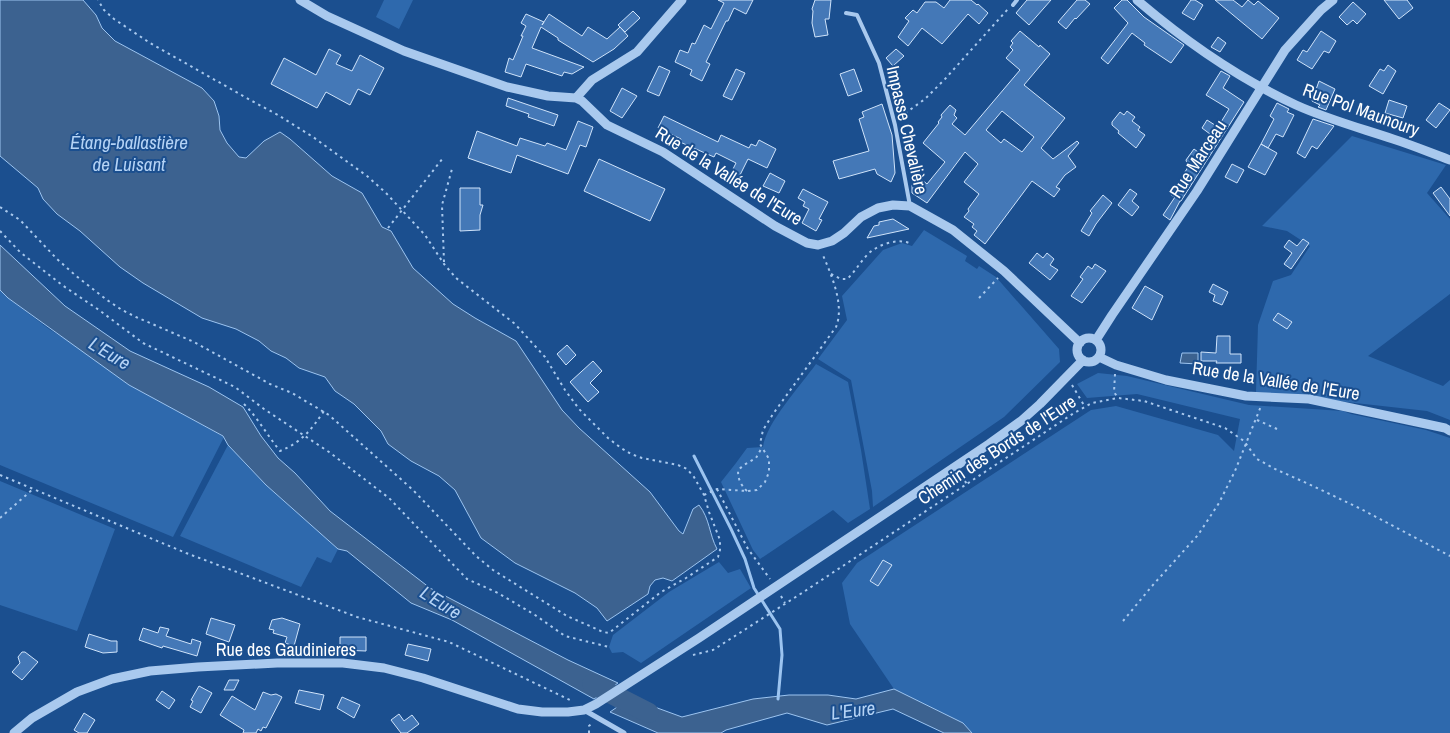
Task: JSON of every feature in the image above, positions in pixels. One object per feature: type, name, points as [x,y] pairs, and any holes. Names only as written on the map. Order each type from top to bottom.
[{"type":"street","points":[[300,0],[328,16],[413,54],[507,87],[548,96],[576,98],[592,80],[637,52],[682,0]]},
{"type":"street","name":"Rue Pol Maunoury","points":[[1137,0],[1217,61],[1297,106],[1450,160]]},
{"type":"street","name":"Rue Marceau","points":[[1096,340],[1162,245],[1285,50],[1333,0]]},
{"type":"street","name":"Rue de la Vallée de l'Eure","points":[[576,98],[582,101],[607,125],[663,152],[775,226],[807,243],[818,245]]},
{"type":"street","points":[[818,245],[832,242],[861,217],[878,208],[893,204],[910,206],[953,230],[996,266],[1080,343]]},
{"type":"street","points":[[1086,339],[1096,340],[1101,350],[1099,357],[1090,362],[1083,360],[1078,350],[1080,343],[1086,339]]},
{"type":"street","name":"Rue de la Vallée de l'Eure","points":[[1099,357],[1116,365],[1166,380],[1246,396],[1309,399],[1450,430]]},
{"type":"street","name":"Rue des Gaudinieres","points":[[14,733],[32,718],[77,692],[112,679],[150,671],[268,664],[343,663],[384,668],[424,678],[518,709],[563,713],[584,710],[650,670],[990,444],[1034,409],[1083,360]]},
{"type":"street","points":[[584,710],[624,733]]},
{"type":"lane","points":[[1012,5],[1017,0]]},
{"type":"lane","name":"Impasse Chevalière","points":[[846,13],[857,15],[878,63],[894,121],[910,206]]},
{"type":"path","points":[[0,206],[20,220],[69,270],[114,305],[136,318],[194,342],[324,411],[367,447],[413,490],[476,556],[493,570],[567,616],[609,633],[661,592],[718,557],[720,540],[704,495],[687,469],[678,465],[631,454],[608,438],[579,408],[565,390],[546,357],[515,324],[456,278],[444,264],[425,235],[386,193],[352,164],[278,115],[150,43],[104,10],[98,0]]},
{"type":"path","points":[[894,121],[925,99],[945,80],[1012,5]]},
{"type":"path","points":[[388,228],[444,158]]},
{"type":"path","points":[[444,264],[442,205],[452,169]]},
{"type":"path","points":[[0,231],[20,252],[62,286],[143,343],[235,387],[264,410],[329,452],[389,498],[467,579],[535,615],[565,636],[609,648]]},
{"type":"path","points":[[830,274],[841,279],[847,279],[854,273],[868,254],[876,248],[903,240],[909,243]]},
{"type":"path","points":[[704,495],[717,489],[757,490],[765,482],[769,472],[769,459],[760,444],[763,430],[836,327],[840,314],[830,274],[818,245]]},
{"type":"path","points":[[978,298],[999,276]]},
{"type":"path","points":[[1116,365],[1114,392],[1118,398]]},
{"type":"path","points":[[1123,621],[1198,536],[1219,503],[1247,445],[1261,408],[1262,396]]},
{"type":"path","name":"Chemin des Bords de l'Eure","points":[[691,655],[713,650],[1074,413],[1092,403],[1118,398],[1144,401],[1226,428],[1244,441],[1257,459],[1361,509],[1450,556]]},
{"type":"path","points":[[244,404],[256,416],[280,450],[289,447],[306,436],[324,411]]},
{"type":"path","points":[[1257,420],[1277,429]]},
{"type":"path","points":[[747,491],[738,478],[738,470],[756,458],[762,448]]},
{"type":"path","points":[[0,475],[186,553],[347,613],[448,642],[569,699],[584,710]]},
{"type":"path","points":[[0,518],[33,489]]},
{"type":"path","points":[[717,489],[748,549],[772,583]]},
{"type":"path","points":[[589,733],[589,726],[597,718]]},
{"type":"shaded area","points":[[384,0],[413,0],[399,29],[376,17]]},
{"type":"shaded area","points":[[1352,136],[1446,165],[1427,193],[1450,219],[1450,294],[1368,356],[1443,386],[1450,380],[1450,420],[1427,411],[1256,392],[1258,325],[1273,281],[1291,275],[1310,246],[1287,231],[1262,226]]},
{"type":"shaded area","points":[[924,230],[967,256],[965,261],[977,269],[979,266],[996,277],[1059,349],[1060,362],[1004,417],[873,507],[872,491],[851,380],[818,359],[847,320],[842,296],[883,250],[902,243],[912,246]]},
{"type":"shaded area","points":[[0,290],[49,329],[78,347],[129,385],[224,437],[173,537],[0,465]]},
{"type":"shaded area","points":[[816,364],[848,382],[870,509],[848,523],[833,510],[760,559],[753,550],[721,482],[747,448],[763,447],[770,427],[777,416]]},
{"type":"shaded area","points":[[1098,373],[1127,376],[1249,405],[1343,411],[1426,430],[1450,438],[1450,733],[972,733],[963,723],[894,689],[850,624],[842,583],[857,563],[1091,410],[1116,406],[1218,435],[1234,451],[1240,419],[1137,394],[1087,398],[1077,384]]},
{"type":"shaded area","points":[[228,445],[266,485],[338,549],[331,563],[317,557],[301,587],[180,536]]},
{"type":"shaded area","points":[[0,481],[115,529],[77,631],[0,605]]},
{"type":"shaded area","points":[[719,562],[728,573],[740,569],[751,588],[641,663],[623,652],[612,653],[609,647],[613,635],[669,592]]},
{"type":"water","name":"Étang-ballastière de Luisant","points":[[0,0],[83,0],[96,15],[102,28],[115,41],[202,88],[214,101],[219,116],[220,130],[227,143],[239,157],[246,158],[264,141],[280,132],[332,176],[362,193],[382,227],[391,231],[413,268],[453,304],[516,341],[562,410],[579,428],[650,492],[683,534],[693,509],[699,505],[703,510],[717,549],[672,581],[663,578],[655,580],[650,586],[648,594],[607,621],[597,608],[575,593],[515,563],[481,538],[455,490],[439,476],[411,461],[388,444],[381,431],[354,404],[335,391],[325,377],[299,368],[286,358],[271,351],[259,341],[236,329],[202,318],[120,267],[80,231],[57,214],[43,199],[38,188],[0,156]]},
{"type":"water","points":[[0,245],[65,306],[130,351],[209,387],[243,407],[261,436],[278,458],[295,473],[330,511],[430,588],[568,660],[618,683],[594,699],[452,620],[411,603],[347,551],[338,549],[266,485],[228,445],[223,436],[129,385],[8,298],[0,290]]},
{"type":"water","points":[[1182,353],[1198,353],[1198,364],[1180,363]]},
{"type":"water","points":[[894,689],[963,723],[972,733],[944,733],[893,709],[827,725],[787,713],[721,733],[658,733],[610,712],[630,698],[682,717],[753,699],[789,695],[828,695],[856,699]]},
{"type":"building","points":[[718,0],[753,0],[746,14],[734,8],[706,62],[710,64],[702,81],[690,75],[692,70],[675,62],[680,50],[688,53],[692,43],[695,44],[704,25],[711,29],[724,3]]},
{"type":"building","points":[[815,0],[831,0],[829,19],[825,19],[828,35],[815,37],[812,9]]},
{"type":"building","points":[[950,0],[971,0],[988,13],[979,24],[968,14],[942,44],[922,28],[908,46],[898,37],[909,21],[905,18],[913,10],[917,13],[925,2],[936,2],[944,8]]},
{"type":"building","points":[[1027,0],[1051,0],[1029,25],[1016,13]]},
{"type":"building","points":[[1077,0],[1085,0],[1090,4],[1066,29],[1058,22]]},
{"type":"building","points":[[1122,0],[1127,0],[1144,17],[1184,45],[1171,63],[1144,45],[1145,43],[1132,33],[1108,64],[1101,58],[1128,23],[1114,8]]},
{"type":"building","points":[[1191,0],[1195,0],[1203,5],[1194,20],[1182,13]]},
{"type":"building","points":[[1215,0],[1233,0],[1242,7],[1248,0],[1254,5],[1258,1],[1279,18],[1262,39]]},
{"type":"building","points":[[1384,0],[1407,0],[1413,8],[1399,19]]},
{"type":"building","points":[[1353,2],[1366,14],[1357,24],[1353,20],[1347,25],[1339,17]]},
{"type":"building","points":[[633,11],[640,18],[625,32],[618,25]]},
{"type":"building","points":[[526,14],[544,22],[549,14],[582,36],[588,27],[607,39],[620,27],[628,36],[614,49],[593,62],[541,27],[532,48],[584,67],[572,74],[564,72],[562,76],[526,64],[521,77],[505,72],[509,58],[513,60],[523,36],[521,36],[526,26],[521,23]]},
{"type":"building","points":[[1020,31],[1050,54],[1024,85],[1065,118],[1041,148],[1053,159],[1077,141],[1079,143],[1068,156],[1076,167],[1065,175],[1056,187],[1060,189],[1054,197],[1032,181],[985,244],[974,235],[977,231],[972,227],[974,224],[964,217],[979,194],[964,182],[978,164],[965,152],[927,203],[912,193],[912,185],[919,177],[927,184],[945,162],[923,143],[939,123],[941,115],[950,105],[956,110],[954,115],[957,118],[952,124],[965,135],[1020,70],[1006,58],[1013,50],[1010,47],[1013,43],[1011,41]],"holes":[[[1002,111],[1034,137],[1022,152],[1004,139],[1001,143],[986,130]]]},
{"type":"building","points":[[1321,31],[1336,41],[1329,53],[1324,51],[1312,69],[1297,60],[1303,50],[1307,52]]},
{"type":"building","points":[[1218,37],[1226,43],[1220,52],[1211,47]]},
{"type":"building","points":[[329,49],[341,55],[336,64],[352,71],[360,55],[384,68],[370,95],[358,89],[350,105],[326,92],[317,108],[271,84],[284,58],[316,75]]},
{"type":"building","points":[[896,49],[904,56],[893,66],[886,58]]},
{"type":"building","points":[[1388,65],[1396,71],[1383,94],[1369,86],[1380,69],[1384,71]]},
{"type":"building","points":[[659,66],[670,71],[659,96],[647,91]]},
{"type":"building","points":[[736,69],[745,73],[732,100],[723,96]]},
{"type":"building","points":[[854,69],[862,91],[848,96],[840,74]]},
{"type":"building","points":[[1221,71],[1230,76],[1223,88],[1244,102],[1180,201],[1170,220],[1163,215],[1175,197],[1171,195],[1188,167],[1186,160],[1194,149],[1198,152],[1210,134],[1202,128],[1207,120],[1218,127],[1229,109],[1206,95]]},
{"type":"building","points":[[1319,81],[1335,89],[1326,110],[1318,107],[1320,105],[1312,101]]},
{"type":"building","points":[[622,88],[637,96],[622,118],[610,111]]},
{"type":"building","points":[[508,98],[558,115],[554,126],[528,117],[529,114],[506,106]]},
{"type":"building","points":[[1389,100],[1407,106],[1403,118],[1385,113]]},
{"type":"building","points":[[1277,103],[1289,109],[1287,112],[1294,115],[1283,137],[1276,134],[1268,148],[1261,144],[1274,119],[1270,116]]},
{"type":"building","points":[[1439,103],[1450,110],[1436,128],[1426,120]]},
{"type":"building","points":[[882,104],[892,135],[895,173],[891,182],[877,174],[875,169],[839,179],[833,161],[869,151],[859,119],[864,117],[862,112]]},
{"type":"building","points":[[1127,111],[1135,117],[1132,121],[1140,127],[1138,130],[1145,135],[1136,148],[1118,133],[1119,131],[1112,125],[1112,122],[1120,112],[1124,115]]},
{"type":"building","points":[[664,116],[718,142],[721,135],[749,148],[751,144],[756,146],[759,140],[776,149],[767,168],[748,159],[738,179],[730,175],[736,163],[716,153],[714,157],[680,142],[681,139],[658,128]]},
{"type":"building","points":[[1313,119],[1334,126],[1317,149],[1312,146],[1305,158],[1297,153]]},
{"type":"building","points":[[578,121],[593,127],[586,147],[580,145],[568,174],[517,155],[511,173],[468,158],[477,131],[517,146],[520,138],[545,146],[547,143],[566,150]]},
{"type":"building","points":[[1261,144],[1277,153],[1265,175],[1248,167]]},
{"type":"building","points":[[599,159],[665,189],[650,221],[584,191]]},
{"type":"building","points":[[1232,164],[1244,170],[1237,183],[1225,177]]},
{"type":"building","points":[[770,173],[785,181],[779,193],[763,186]]},
{"type":"building","points":[[1441,187],[1450,199],[1450,216],[1433,193]]},
{"type":"building","points":[[460,188],[480,188],[480,205],[483,205],[480,215],[480,230],[460,231]]},
{"type":"building","points":[[803,189],[828,202],[819,219],[822,220],[816,231],[802,223],[809,209],[803,206],[805,202],[798,198]]},
{"type":"building","points":[[1130,189],[1137,194],[1132,201],[1139,207],[1132,216],[1118,205]]},
{"type":"building","points":[[1103,195],[1112,203],[1089,236],[1081,231],[1092,213],[1090,211]]},
{"type":"building","points":[[893,219],[909,229],[867,238],[874,226],[879,225],[879,222]]},
{"type":"building","points":[[1303,239],[1309,243],[1291,269],[1284,264],[1292,253],[1284,247],[1289,240],[1297,246]]},
{"type":"building","points":[[1037,253],[1043,258],[1047,253],[1054,259],[1050,265],[1058,270],[1050,280],[1029,263]]},
{"type":"building","points":[[1095,264],[1106,271],[1082,303],[1071,296],[1083,279],[1080,277],[1088,266],[1092,269]]},
{"type":"building","points":[[1213,284],[1228,292],[1222,305],[1213,301],[1215,295],[1209,292]]},
{"type":"building","points":[[1145,286],[1163,296],[1152,320],[1132,308]]},
{"type":"building","points":[[1278,313],[1292,322],[1287,329],[1273,320]]},
{"type":"building","points":[[1217,336],[1230,336],[1230,354],[1241,354],[1241,363],[1201,361],[1201,352],[1216,353]]},
{"type":"building","points":[[567,345],[576,355],[566,365],[557,354]]},
{"type":"building","points":[[593,361],[602,371],[590,383],[599,392],[588,402],[570,382]]},
{"type":"building","points":[[883,560],[892,565],[878,586],[870,581]]},
{"type":"building","points":[[211,618],[235,625],[229,642],[206,634]]},
{"type":"building","points":[[282,618],[300,624],[294,646],[285,643],[287,637],[273,633],[274,630],[269,629],[272,620]]},
{"type":"building","points":[[160,627],[169,629],[166,636],[191,644],[192,639],[201,642],[197,656],[163,646],[162,648],[139,640],[143,628],[158,633]]},
{"type":"building","points":[[89,634],[117,641],[117,652],[103,653],[85,647]]},
{"type":"building","points":[[340,637],[366,637],[366,651],[340,650]]},
{"type":"building","points":[[408,644],[431,649],[428,661],[405,655]]},
{"type":"building","points":[[22,652],[25,652],[38,662],[22,680],[12,672],[20,663],[18,657]]},
{"type":"building","points":[[229,680],[239,680],[234,690],[224,690]]},
{"type":"building","points":[[199,686],[212,693],[201,713],[190,707],[193,701],[191,700]]},
{"type":"building","points":[[299,690],[324,695],[320,710],[295,703]]},
{"type":"building","points":[[162,691],[175,700],[169,709],[156,700]]},
{"type":"building","points":[[263,692],[282,697],[266,728],[263,727],[261,731],[258,729],[256,733],[243,733],[244,730],[220,715],[232,696],[255,710]]},
{"type":"building","points":[[342,697],[360,705],[354,718],[337,708]]},
{"type":"building","points":[[84,713],[95,720],[87,733],[79,733],[74,730]]},
{"type":"building","points":[[399,714],[404,721],[412,715],[419,724],[407,733],[401,733],[391,720]]},
{"type":"waterway","points":[[694,456],[745,559],[754,588],[780,629],[782,655],[778,699]]},
{"type":"waterway","name":"L'Eure","points":[[592,684],[649,713]]}]
